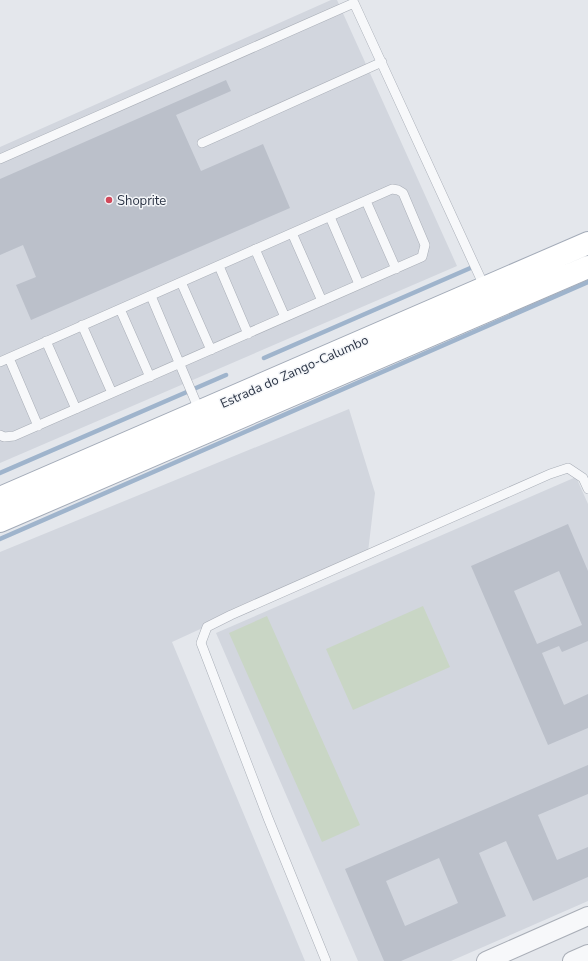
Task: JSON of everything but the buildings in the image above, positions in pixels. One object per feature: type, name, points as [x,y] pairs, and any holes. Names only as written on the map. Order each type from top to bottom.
[{"type":"main road","name":"Estrada do Zango-Calumbo","points":[[0,498],[197,404],[485,288],[588,243]]},
{"type":"main road","points":[[0,521],[588,267]]},
{"type":"street","points":[[486,961],[588,916]]},
{"type":"street","points":[[572,961],[588,954]]},
{"type":"lane","points":[[0,159],[354,3],[485,288]]},
{"type":"lane","points":[[202,143],[382,62]]},
{"type":"lane","points":[[0,435],[4,437],[14,436],[38,426],[422,257],[425,250],[425,245],[403,194],[398,190],[392,189],[4,360],[38,426]]},
{"type":"lane","points":[[366,201],[396,269]]},
{"type":"lane","points":[[330,217],[359,284]]},
{"type":"lane","points":[[292,233],[322,301]]},
{"type":"lane","points":[[255,249],[285,317]]},
{"type":"lane","points":[[219,266],[248,334]]},
{"type":"lane","points":[[181,282],[211,350]]},
{"type":"lane","points":[[151,296],[197,404]]},
{"type":"lane","points":[[120,309],[150,377]]},
{"type":"lane","points":[[82,325],[112,393]]},
{"type":"lane","points":[[46,342],[76,409]]},
{"type":"lane","points":[[326,961],[268,818],[201,644],[207,627],[550,474],[568,468],[583,478],[588,489]]},
{"type":"shaded area","name":"Shoprite","points":[[331,0],[337,0],[457,266],[0,463],[0,147]]},
{"type":"shaded area","points":[[349,409],[375,493],[368,552],[172,642],[305,961],[0,961],[0,552]]},
{"type":"shaded area","points":[[576,477],[588,504],[588,901],[451,961],[358,961],[216,633]]},
{"type":"green space","points":[[423,606],[450,667],[353,710],[326,649]]},
{"type":"green space","points":[[267,616],[360,825],[322,842],[229,633]]},
{"type":"waterway","points":[[264,358],[475,266]]},
{"type":"waterway","points":[[0,539],[588,282]]},
{"type":"waterway","points":[[0,473],[226,375]]},
{"type":"place","name":"Shoprite","points":[[109,200]]}]
